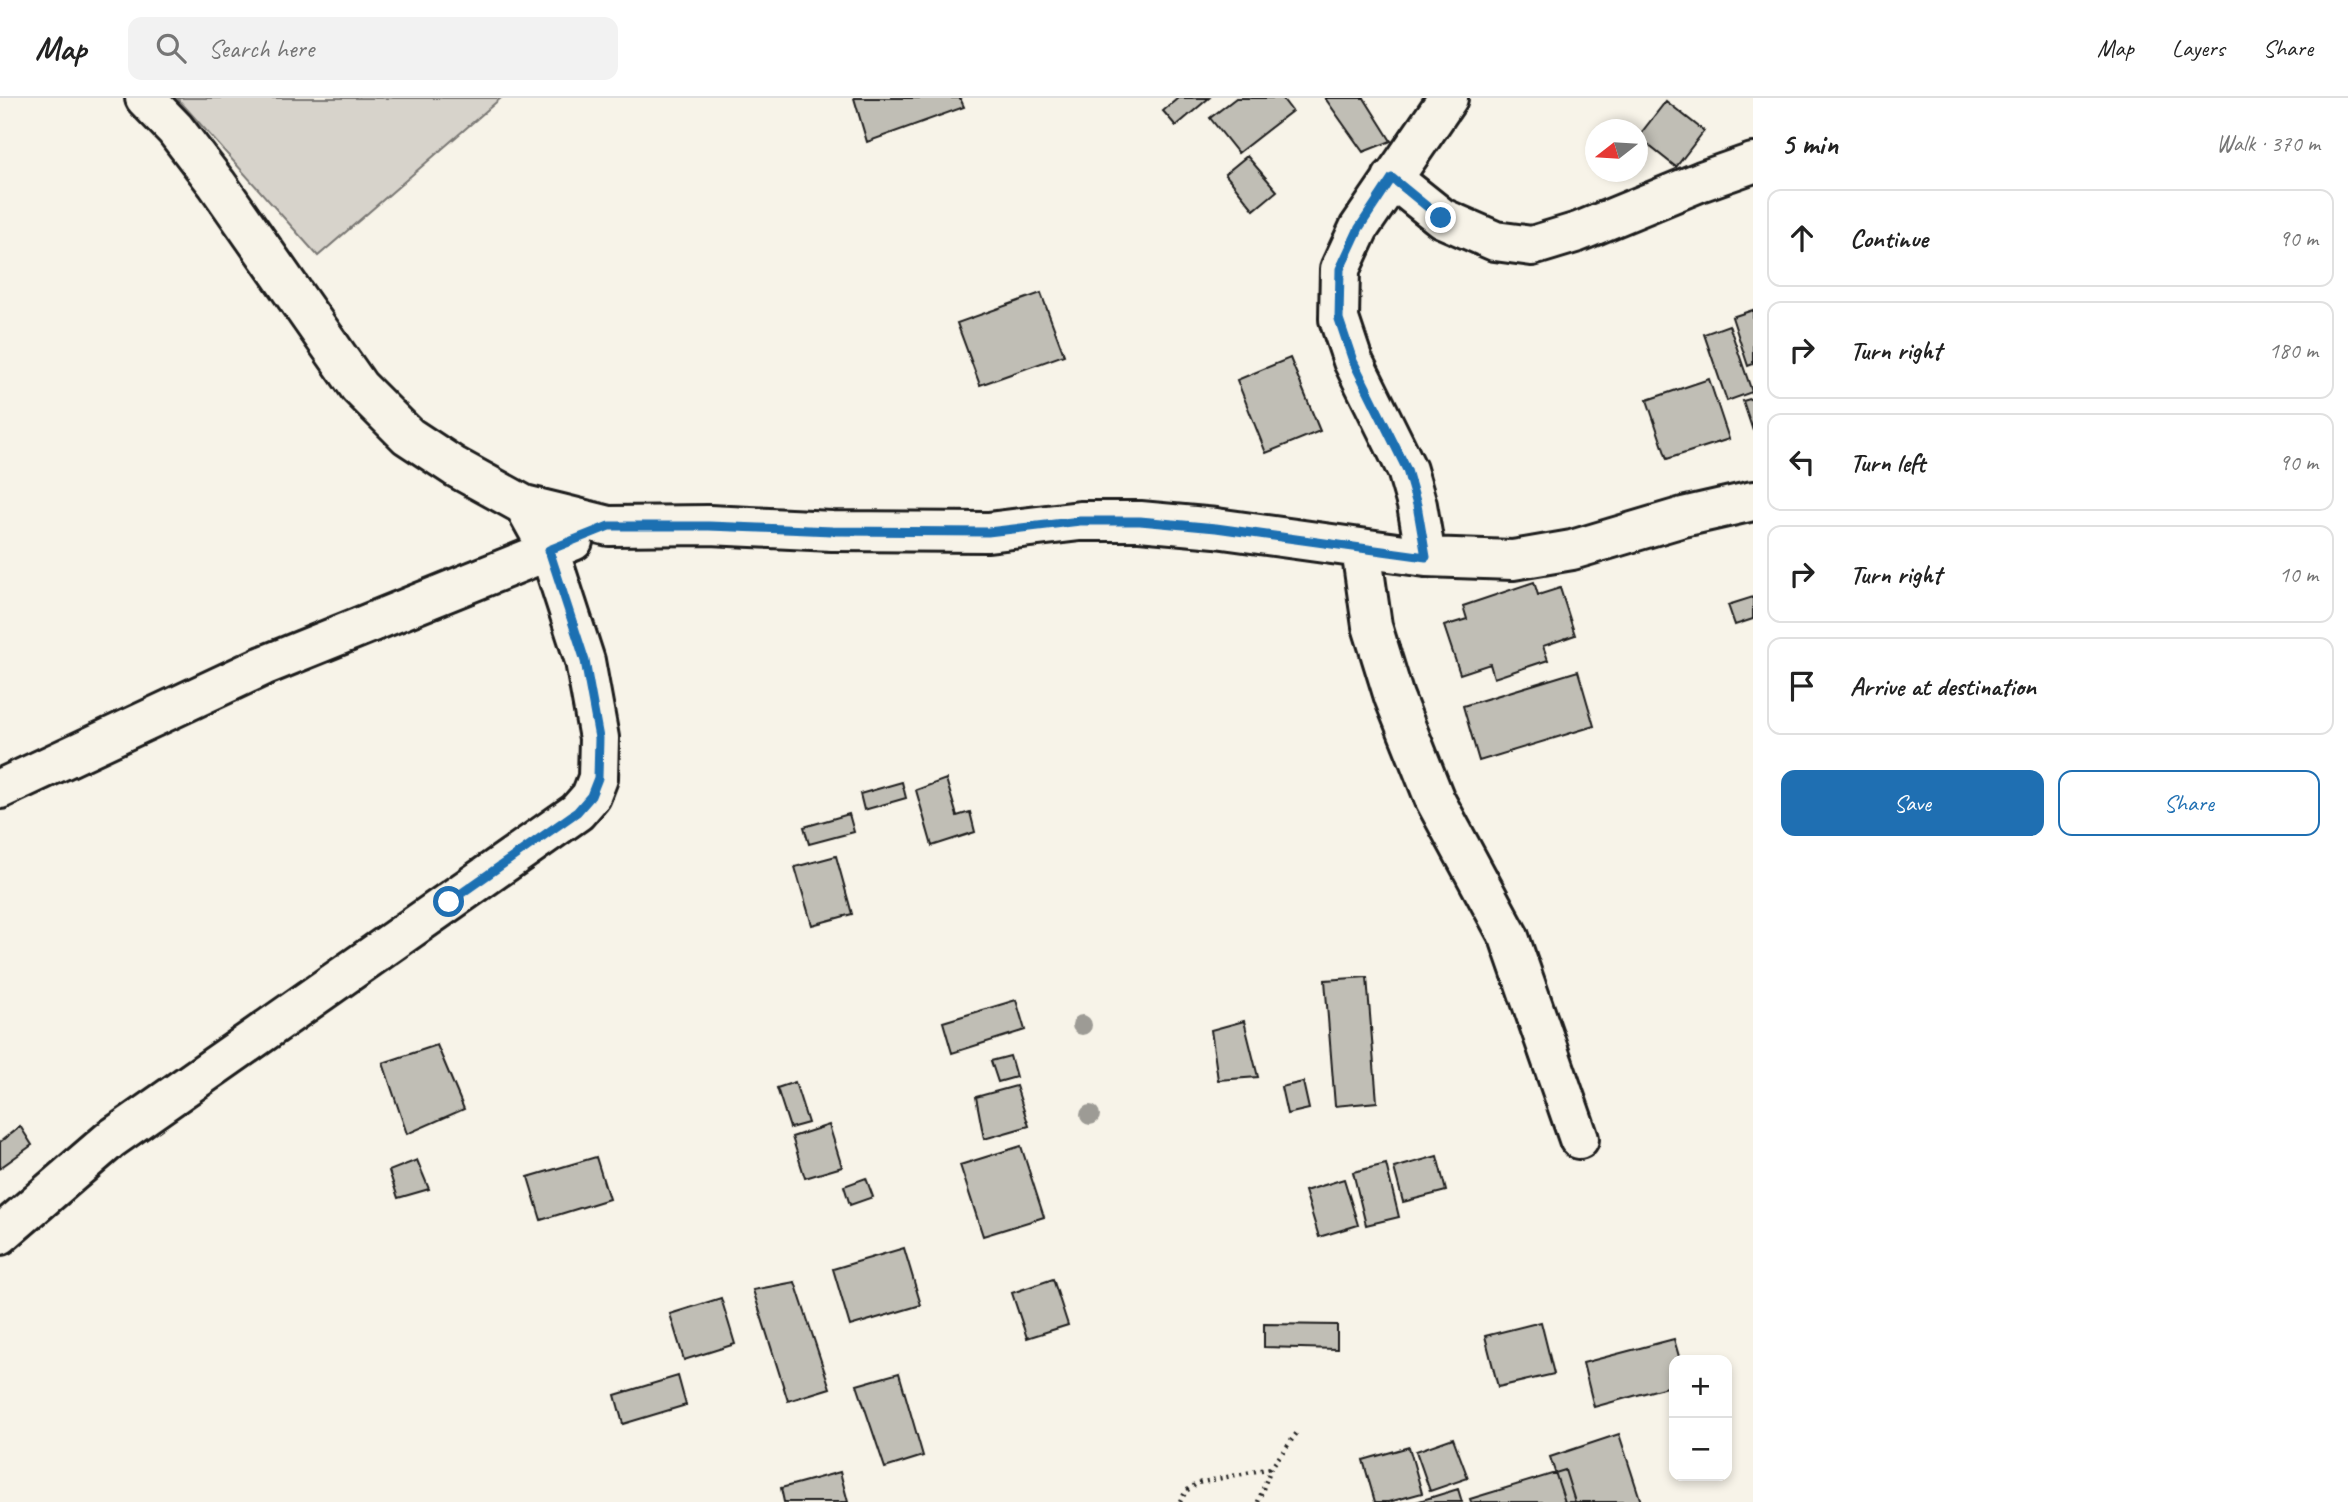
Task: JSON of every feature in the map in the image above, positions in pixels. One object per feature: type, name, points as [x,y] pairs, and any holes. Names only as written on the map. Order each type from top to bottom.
[{"type":"street","points":[[145,98],[175,128],[217,184],[359,387],[408,436],[455,467],[524,505],[609,526],[988,532],[1080,521],[1140,521],[1216,528],[1426,557],[1478,560],[1525,558],[1572,550],[1683,517],[1753,501]]},
{"type":"street","points":[[1426,557],[1417,505],[1407,470],[1353,361],[1339,319],[1340,269],[1359,228],[1448,98]]},
{"type":"street","points":[[1392,178],[1441,218],[1495,241],[1531,246],[1578,232],[1753,163]]},
{"type":"street","points":[[0,1235],[111,1139],[562,823],[577,812],[591,796],[598,778],[599,738],[585,661],[549,550],[524,505]]},
{"type":"street","points":[[0,789],[263,666],[609,526]]},
{"type":"street","points":[[1361,549],[1372,626],[1394,697],[1435,800],[1509,937],[1578,1139]]},
{"type":"path","points":[[1258,1502],[1271,1468],[1299,1430]]},
{"type":"path","points":[[1180,1502],[1186,1491],[1198,1483],[1271,1468]]},
{"type":"shaded area","points":[[177,98],[501,98],[318,256]]},
{"type":"building","points":[[854,98],[960,98],[964,107],[867,142]]},
{"type":"building","points":[[1178,98],[1209,98],[1176,126],[1163,111]]},
{"type":"building","points":[[1236,98],[1282,98],[1292,111],[1238,153],[1210,118]]},
{"type":"building","points":[[1325,98],[1364,98],[1391,141],[1363,152]]},
{"type":"building","points":[[1666,101],[1704,131],[1676,167],[1648,145],[1648,124]]},
{"type":"building","points":[[1247,156],[1277,191],[1254,210],[1225,174]]},
{"type":"building","points":[[1041,293],[1064,355],[980,385],[957,323]]},
{"type":"building","points":[[1753,310],[1753,364],[1748,366],[1732,317]]},
{"type":"building","points":[[1729,325],[1752,392],[1727,401],[1704,334]]},
{"type":"building","points":[[1290,358],[1320,431],[1266,453],[1237,380]]},
{"type":"building","points":[[1709,379],[1729,439],[1667,459],[1647,400]]},
{"type":"building","points":[[1753,398],[1753,431],[1743,401]]},
{"type":"building","points":[[1534,582],[1538,595],[1560,588],[1575,635],[1543,646],[1548,660],[1494,678],[1490,664],[1460,674],[1444,626],[1467,619],[1463,606]]},
{"type":"building","points":[[1753,597],[1753,619],[1735,625],[1728,605]]},
{"type":"building","points":[[1578,671],[1594,726],[1479,761],[1463,706]]},
{"type":"building","points":[[946,779],[957,816],[970,812],[975,832],[932,846],[916,790]]},
{"type":"building","points":[[902,782],[906,798],[864,810],[860,794]]},
{"type":"building","points":[[849,814],[854,832],[809,844],[804,827]]},
{"type":"building","points":[[836,856],[852,914],[812,925],[795,867]]},
{"type":"building","points":[[1367,977],[1377,1102],[1335,1106],[1325,980]]},
{"type":"building","points":[[1016,1000],[1025,1030],[952,1053],[943,1022]]},
{"type":"building","points":[[1244,1021],[1258,1077],[1218,1080],[1211,1030]]},
{"type":"building","points":[[437,1045],[464,1109],[407,1134],[383,1063]]},
{"type":"building","points":[[1010,1056],[1016,1077],[998,1082],[991,1061]]},
{"type":"building","points":[[795,1082],[808,1123],[790,1128],[777,1088]]},
{"type":"building","points":[[1303,1082],[1309,1109],[1287,1114],[1281,1087]]},
{"type":"building","points":[[1016,1086],[1029,1126],[984,1139],[976,1097]]},
{"type":"building","points":[[829,1125],[842,1167],[805,1178],[792,1137]]},
{"type":"building","points":[[20,1126],[32,1145],[0,1168],[0,1142]]},
{"type":"building","points":[[1021,1146],[1044,1217],[983,1236],[960,1165]]},
{"type":"building","points":[[1437,1156],[1446,1191],[1403,1202],[1394,1168]]},
{"type":"building","points":[[596,1157],[609,1199],[541,1220],[528,1177]]},
{"type":"building","points":[[417,1160],[429,1189],[398,1198],[389,1171]]},
{"type":"building","points":[[1386,1164],[1399,1217],[1366,1225],[1353,1172]]},
{"type":"building","points":[[866,1178],[873,1197],[850,1205],[844,1186]]},
{"type":"building","points":[[1344,1179],[1358,1225],[1319,1237],[1305,1191]]},
{"type":"building","points":[[904,1248],[921,1305],[850,1326],[833,1269]]},
{"type":"building","points":[[1053,1279],[1068,1325],[1027,1338],[1012,1293]]},
{"type":"building","points":[[795,1282],[830,1388],[788,1401],[753,1290]]},
{"type":"building","points":[[721,1298],[735,1344],[684,1360],[670,1314]]},
{"type":"building","points":[[1541,1322],[1554,1374],[1498,1387],[1485,1336]]},
{"type":"building","points":[[1264,1324],[1337,1325],[1337,1349],[1264,1347]]},
{"type":"building","points":[[1674,1339],[1679,1355],[1669,1355],[1669,1386],[1594,1407],[1583,1363]]},
{"type":"building","points":[[899,1373],[923,1456],[885,1468],[857,1385]]},
{"type":"building","points":[[678,1376],[686,1405],[623,1424],[615,1395]]},
{"type":"building","points":[[1619,1434],[1641,1502],[1565,1502],[1550,1457]]},
{"type":"building","points":[[1453,1438],[1468,1478],[1430,1491],[1416,1451]]},
{"type":"building","points":[[1409,1447],[1422,1493],[1389,1502],[1375,1502],[1363,1460]]},
{"type":"building","points":[[1565,1470],[1575,1502],[1471,1502],[1470,1499]]},
{"type":"building","points":[[840,1472],[848,1502],[784,1502],[781,1488]]},
{"type":"building","points":[[1458,1489],[1462,1502],[1416,1502]]},
{"type":"route","points":[[449,902],[577,812],[591,796],[598,778],[599,738],[585,661],[549,550],[609,526],[988,532],[1080,521],[1140,521],[1216,528],[1426,557],[1417,505],[1407,470],[1353,361],[1339,319],[1340,269],[1359,228],[1392,178],[1441,218]]}]
